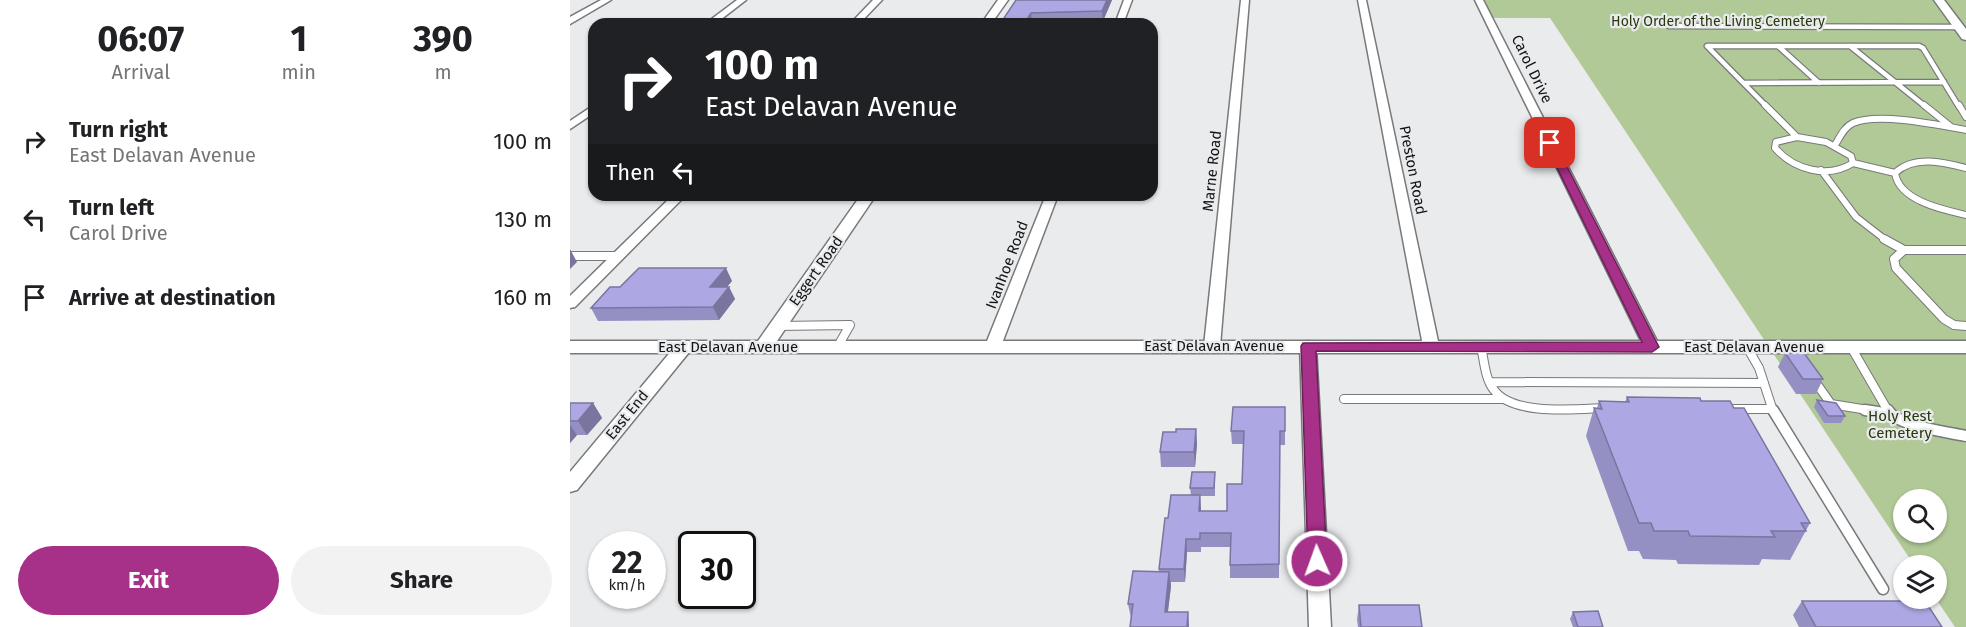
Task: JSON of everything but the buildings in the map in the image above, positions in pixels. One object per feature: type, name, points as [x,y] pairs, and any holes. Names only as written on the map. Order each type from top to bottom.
[{"type":"street","points":[[570,21],[607,0]]},
{"type":"street","points":[[718,18],[742,0]]},
{"type":"street","points":[[860,18],[878,0]]},
{"type":"street","points":[[990,18],[1003,0]]},
{"type":"street","points":[[1121,18],[1128,0]]},
{"type":"street","name":"Marne Road","points":[[1212,346],[1245,0]]},
{"type":"street","name":"Preston Road","points":[[1362,0],[1431,346]]},
{"type":"street","name":"Carol Drive","points":[[1479,0],[1652,347]]},
{"type":"street","points":[[1939,0],[1966,37]]},
{"type":"street","points":[[570,126],[588,112]]},
{"type":"street","points":[[570,304],[674,201]]},
{"type":"street","name":"Eggert Road","points":[[764,346],[865,201]]},
{"type":"street","name":"Ivanhoe Road","points":[[993,346],[1050,201]]},
{"type":"street","name":"East End","points":[[570,484],[684,346]]},
{"type":"street","points":[[1308,346],[1320,627]]},
{"type":"street","name":"East Delavan Avenue","points":[[570,347],[1747,347],[1794,353],[1851,347],[1966,347]]},
{"type":"lane","points":[[1669,26],[1958,27]]},
{"type":"lane","points":[[1797,137],[1707,46],[1922,47],[1966,117]]},
{"type":"lane","points":[[1778,46],[1819,82]]},
{"type":"lane","points":[[1850,46],[1952,127]]},
{"type":"lane","points":[[1744,83],[1944,82]]},
{"type":"lane","points":[[1834,145],[1844,130],[1851,124],[1861,121],[1890,121],[1966,130]]},
{"type":"lane","points":[[1784,138],[1816,139],[1834,145],[1851,156],[1852,163],[1847,168],[1821,170],[1790,161],[1779,155],[1774,148],[1776,142],[1784,138]]},
{"type":"lane","points":[[1966,168],[1944,163],[1916,162],[1898,168],[1895,173],[1896,180],[1914,196],[1929,204],[1966,214]]},
{"type":"lane","points":[[1852,163],[1895,173]]},
{"type":"lane","points":[[1821,170],[1838,196],[1864,227],[1884,242],[1904,250],[1966,250]]},
{"type":"lane","points":[[1904,250],[1894,260],[1896,268],[1944,320],[1954,325],[1966,326]]},
{"type":"lane","points":[[570,256],[619,256]]},
{"type":"lane","points":[[778,326],[850,326],[838,346]]},
{"type":"lane","points":[[1480,346],[1493,391],[1511,404],[1618,408]]},
{"type":"lane","points":[[1747,347],[1759,368],[1772,409],[1883,589]]},
{"type":"lane","points":[[1851,347],[1890,414]]},
{"type":"lane","points":[[1805,368],[1831,404],[1890,414],[1908,423],[1966,436]]},
{"type":"lane","points":[[1490,382],[1764,383]]},
{"type":"lane","points":[[1344,399],[1502,399]]},
{"type":"lane","points":[[1728,409],[1772,409]]},
{"type":"green space","points":[[1484,0],[1966,0],[1966,627],[1955,627],[1943,609],[1947,609],[1947,555],[1907,555],[1899,543],[1947,543],[1947,489],[1893,489],[1893,533],[1550,18],[1493,18]]},
{"type":"route","points":[[1317,561],[1308,346],[1652,347],[1550,143]]},
{"type":"park label","name":"Holy Order of the Living Cemetery","points":[[1718,21]]},
{"type":"park label","name":"Holy Rest Cemetery","points":[[1900,424]]}]
